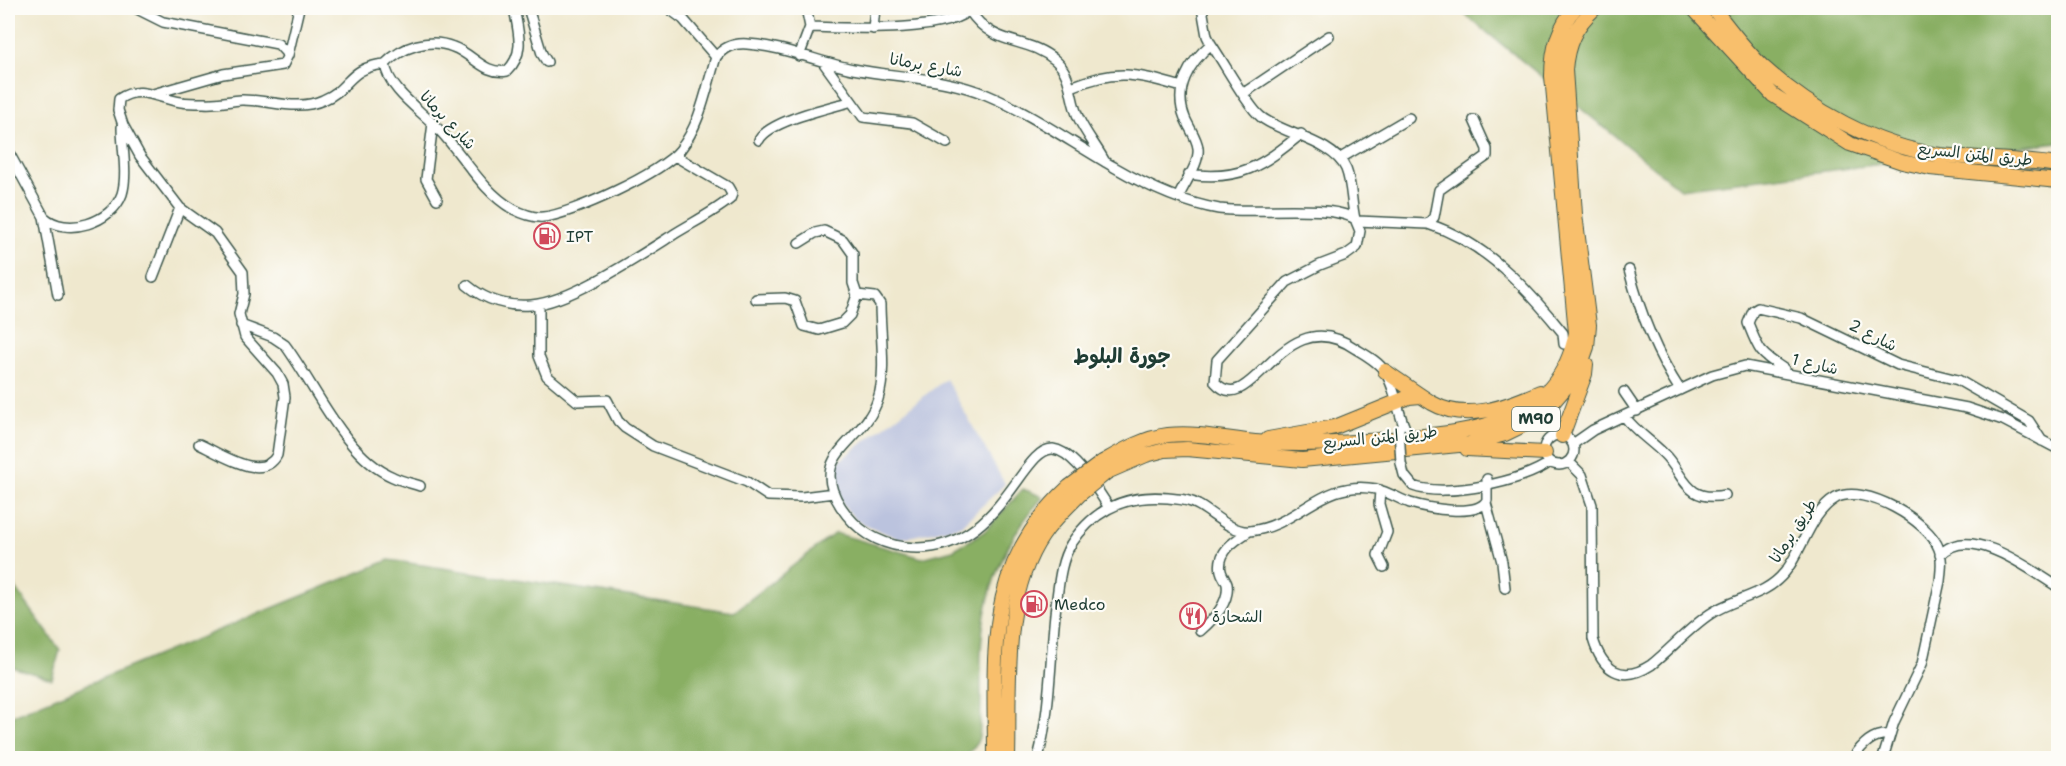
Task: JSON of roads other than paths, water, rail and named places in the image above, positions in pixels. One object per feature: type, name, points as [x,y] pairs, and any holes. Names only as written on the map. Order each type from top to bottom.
[{"type":"highway","name":"طريق المتن السريع","points":[[995,759],[1000,599],[1013,562],[1030,530],[1074,490],[1129,447],[1168,435],[1324,445],[1468,431],[1502,422],[1525,411],[1553,386],[1571,355],[1576,315],[1560,185],[1552,55],[1562,29],[1575,8]]},
{"type":"highway","name":"طريق المتن السريع","points":[[1104,468],[1165,450],[1187,449],[1302,460],[1450,447],[1487,441],[1536,419],[1548,408],[1572,380],[1587,347],[1588,308],[1575,214],[1565,70],[1566,53],[1574,32],[1595,8]]},
{"type":"highway","name":"طريق المتن السريع","points":[[1693,8],[1773,95],[1850,144],[1902,162],[1930,168],[2058,181]]},
{"type":"highway","name":"طريق المتن السريع","points":[[1713,8],[1743,46],[1782,82],[1830,116],[1868,134],[1911,148],[1939,154],[2058,165]]},
{"type":"highway","points":[[1568,440],[1585,374],[1587,347]]},
{"type":"highway","points":[[1385,372],[1421,396],[1445,408],[1476,411],[1511,405],[1553,386]]},
{"type":"highway","points":[[1254,442],[1335,427],[1397,402],[1421,396]]},
{"type":"highway","points":[[1450,447],[1547,457]]},
{"type":"highway","name":"طريق المتن السريع","points":[[1008,759],[1013,622],[1018,589],[1042,536],[1074,490]]},
{"type":"street","points":[[135,8],[163,22],[278,44],[288,55]]},
{"type":"street","points":[[152,94],[223,74],[283,65],[288,55],[299,8]]},
{"type":"street","points":[[199,444],[251,467],[265,466],[273,462],[277,455],[285,397],[283,384],[277,373],[251,346],[241,325],[239,314],[244,294],[243,272],[215,233],[180,208],[140,156],[123,125],[118,110],[120,99],[132,92],[152,94],[180,102],[207,104],[242,100],[281,105],[307,104],[323,100],[339,90],[357,71],[384,64],[395,54],[409,47],[438,43],[454,47],[490,70],[507,71],[516,62],[520,50],[514,8]]},
{"type":"street","points":[[668,8],[683,19],[716,57]]},
{"type":"street","points":[[799,56],[810,27],[806,8]]},
{"type":"street","points":[[873,29],[875,8]]},
{"type":"street","points":[[810,27],[873,29],[913,27],[960,15],[970,8],[980,26],[991,34],[1055,60],[1071,87],[1079,121],[1105,162]]},
{"type":"street","points":[[1202,8],[1211,45],[1262,118],[1300,135],[1339,159],[1347,172],[1360,231],[1357,247],[1351,253],[1287,282],[1217,360],[1215,382],[1227,391],[1240,389],[1291,345],[1316,336],[1336,339],[1353,346],[1385,372],[1397,402],[1402,426],[1407,479],[1420,489],[1442,490],[1534,473],[1547,457],[1549,440],[1568,440],[1574,455],[1569,462],[1561,465],[1547,457]]},
{"type":"street","points":[[517,26],[529,11]]},
{"type":"street","points":[[529,11],[548,62]]},
{"type":"street","points":[[1244,93],[1329,36]]},
{"type":"street","name":"شارع برمانا","points":[[384,64],[386,71],[403,96],[433,123],[493,192],[513,209],[540,217],[635,183],[675,156],[696,125],[716,57],[722,49],[733,44],[747,44],[823,62],[965,87],[1028,116],[1127,174],[1179,196],[1219,209],[1330,212],[1356,220],[1428,224]]},
{"type":"street","points":[[1179,196],[1196,161],[1198,148],[1182,109],[1184,76],[1211,45]]},
{"type":"street","points":[[823,62],[849,102],[863,117],[912,123],[947,143]]},
{"type":"street","points":[[1071,87],[1097,76],[1120,74],[1182,87]]},
{"type":"street","points":[[759,140],[770,129],[849,102]]},
{"type":"street","points":[[1339,159],[1409,118]]},
{"type":"street","points":[[1474,120],[1487,149],[1487,156],[1439,190],[1434,217],[1428,224],[1442,228],[1505,267],[1563,333],[1564,344]]},
{"type":"street","points":[[433,123],[426,179],[437,199]]},
{"type":"street","points":[[8,151],[44,217],[52,225],[74,228],[92,221],[114,206],[122,193],[123,125]]},
{"type":"street","points":[[1189,174],[1213,178],[1247,170],[1300,135]]},
{"type":"street","points":[[467,285],[485,297],[514,305],[550,302],[610,274],[730,199],[732,194],[728,187],[675,156]]},
{"type":"street","points":[[153,277],[180,208]]},
{"type":"street","points":[[44,217],[58,295]]},
{"type":"street","points":[[756,299],[785,298],[795,301],[804,326],[819,330],[847,319],[857,295],[853,283],[853,254],[843,240],[824,231],[815,233],[799,243]]},
{"type":"street","points":[[8,256],[8,270]]},
{"type":"street","points":[[1629,270],[1647,328],[1666,369],[1680,390]]},
{"type":"street","points":[[857,295],[875,297],[880,304],[881,378],[878,400],[862,428],[832,462],[829,483],[855,525],[886,545],[934,548],[953,542],[980,527],[1003,503],[1040,452],[1055,449],[1064,453],[1078,466],[1108,506]]},
{"type":"street","points":[[539,304],[539,356],[547,376],[571,398],[577,401],[607,400],[618,421],[653,446],[747,482],[768,496],[802,497],[834,493]]},
{"type":"street","name":"شارع 2","points":[[1791,374],[1763,356],[1758,347],[1748,323],[1753,311],[1758,308],[1801,318],[1898,365],[1958,380],[2029,421],[2042,442]]},
{"type":"street","points":[[241,325],[266,334],[285,345],[344,435],[374,466],[391,477],[420,486]]},
{"type":"street","name":"شارع 1","points":[[1568,440],[1734,367],[1760,367],[1862,390],[1967,408],[2003,420],[2058,449]]},
{"type":"street","points":[[1624,392],[1637,411]]},
{"type":"street","points":[[1624,417],[1639,434],[1665,456],[1687,488],[1710,496],[1725,495]]},
{"type":"street","name":"طريق برمانا","points":[[1569,462],[1582,475],[1592,506],[1593,639],[1601,660],[1611,669],[1624,674],[1642,671],[1651,665],[1710,614],[1765,591],[1774,584],[1791,563],[1825,506],[1846,494],[1858,493],[1899,510],[1926,531],[1935,541],[1940,555]]},
{"type":"street","points":[[1490,482],[1486,503],[1502,562],[1505,588]]},
{"type":"street","points":[[1200,631],[1213,620],[1225,600],[1227,585],[1221,570],[1221,558],[1229,545],[1248,532],[1288,518],[1337,490],[1353,487],[1380,490],[1408,502],[1440,509],[1472,509],[1486,503]]},
{"type":"street","points":[[1380,490],[1379,504],[1387,532],[1379,546],[1378,555],[1384,567]]},
{"type":"street","points":[[1038,759],[1045,717],[1061,570],[1070,546],[1080,531],[1108,506],[1139,497],[1186,500],[1197,503],[1230,525],[1248,532]]},
{"type":"street","points":[[1883,759],[1890,735],[1922,664],[1941,575],[1940,555],[1952,547],[1982,544],[2058,587]]},
{"type":"street","points":[[1853,759],[1872,738],[1879,735],[1890,735]]},
{"type":"place","name":"IPT","points":[[547,236]]},
{"type":"place","name":"Medco","points":[[1034,604]]},
{"type":"place","name":"الشحارة","points":[[1193,616]]},
{"type":"district","name":"جورة البلوط","points":[[1122,356]]}]
